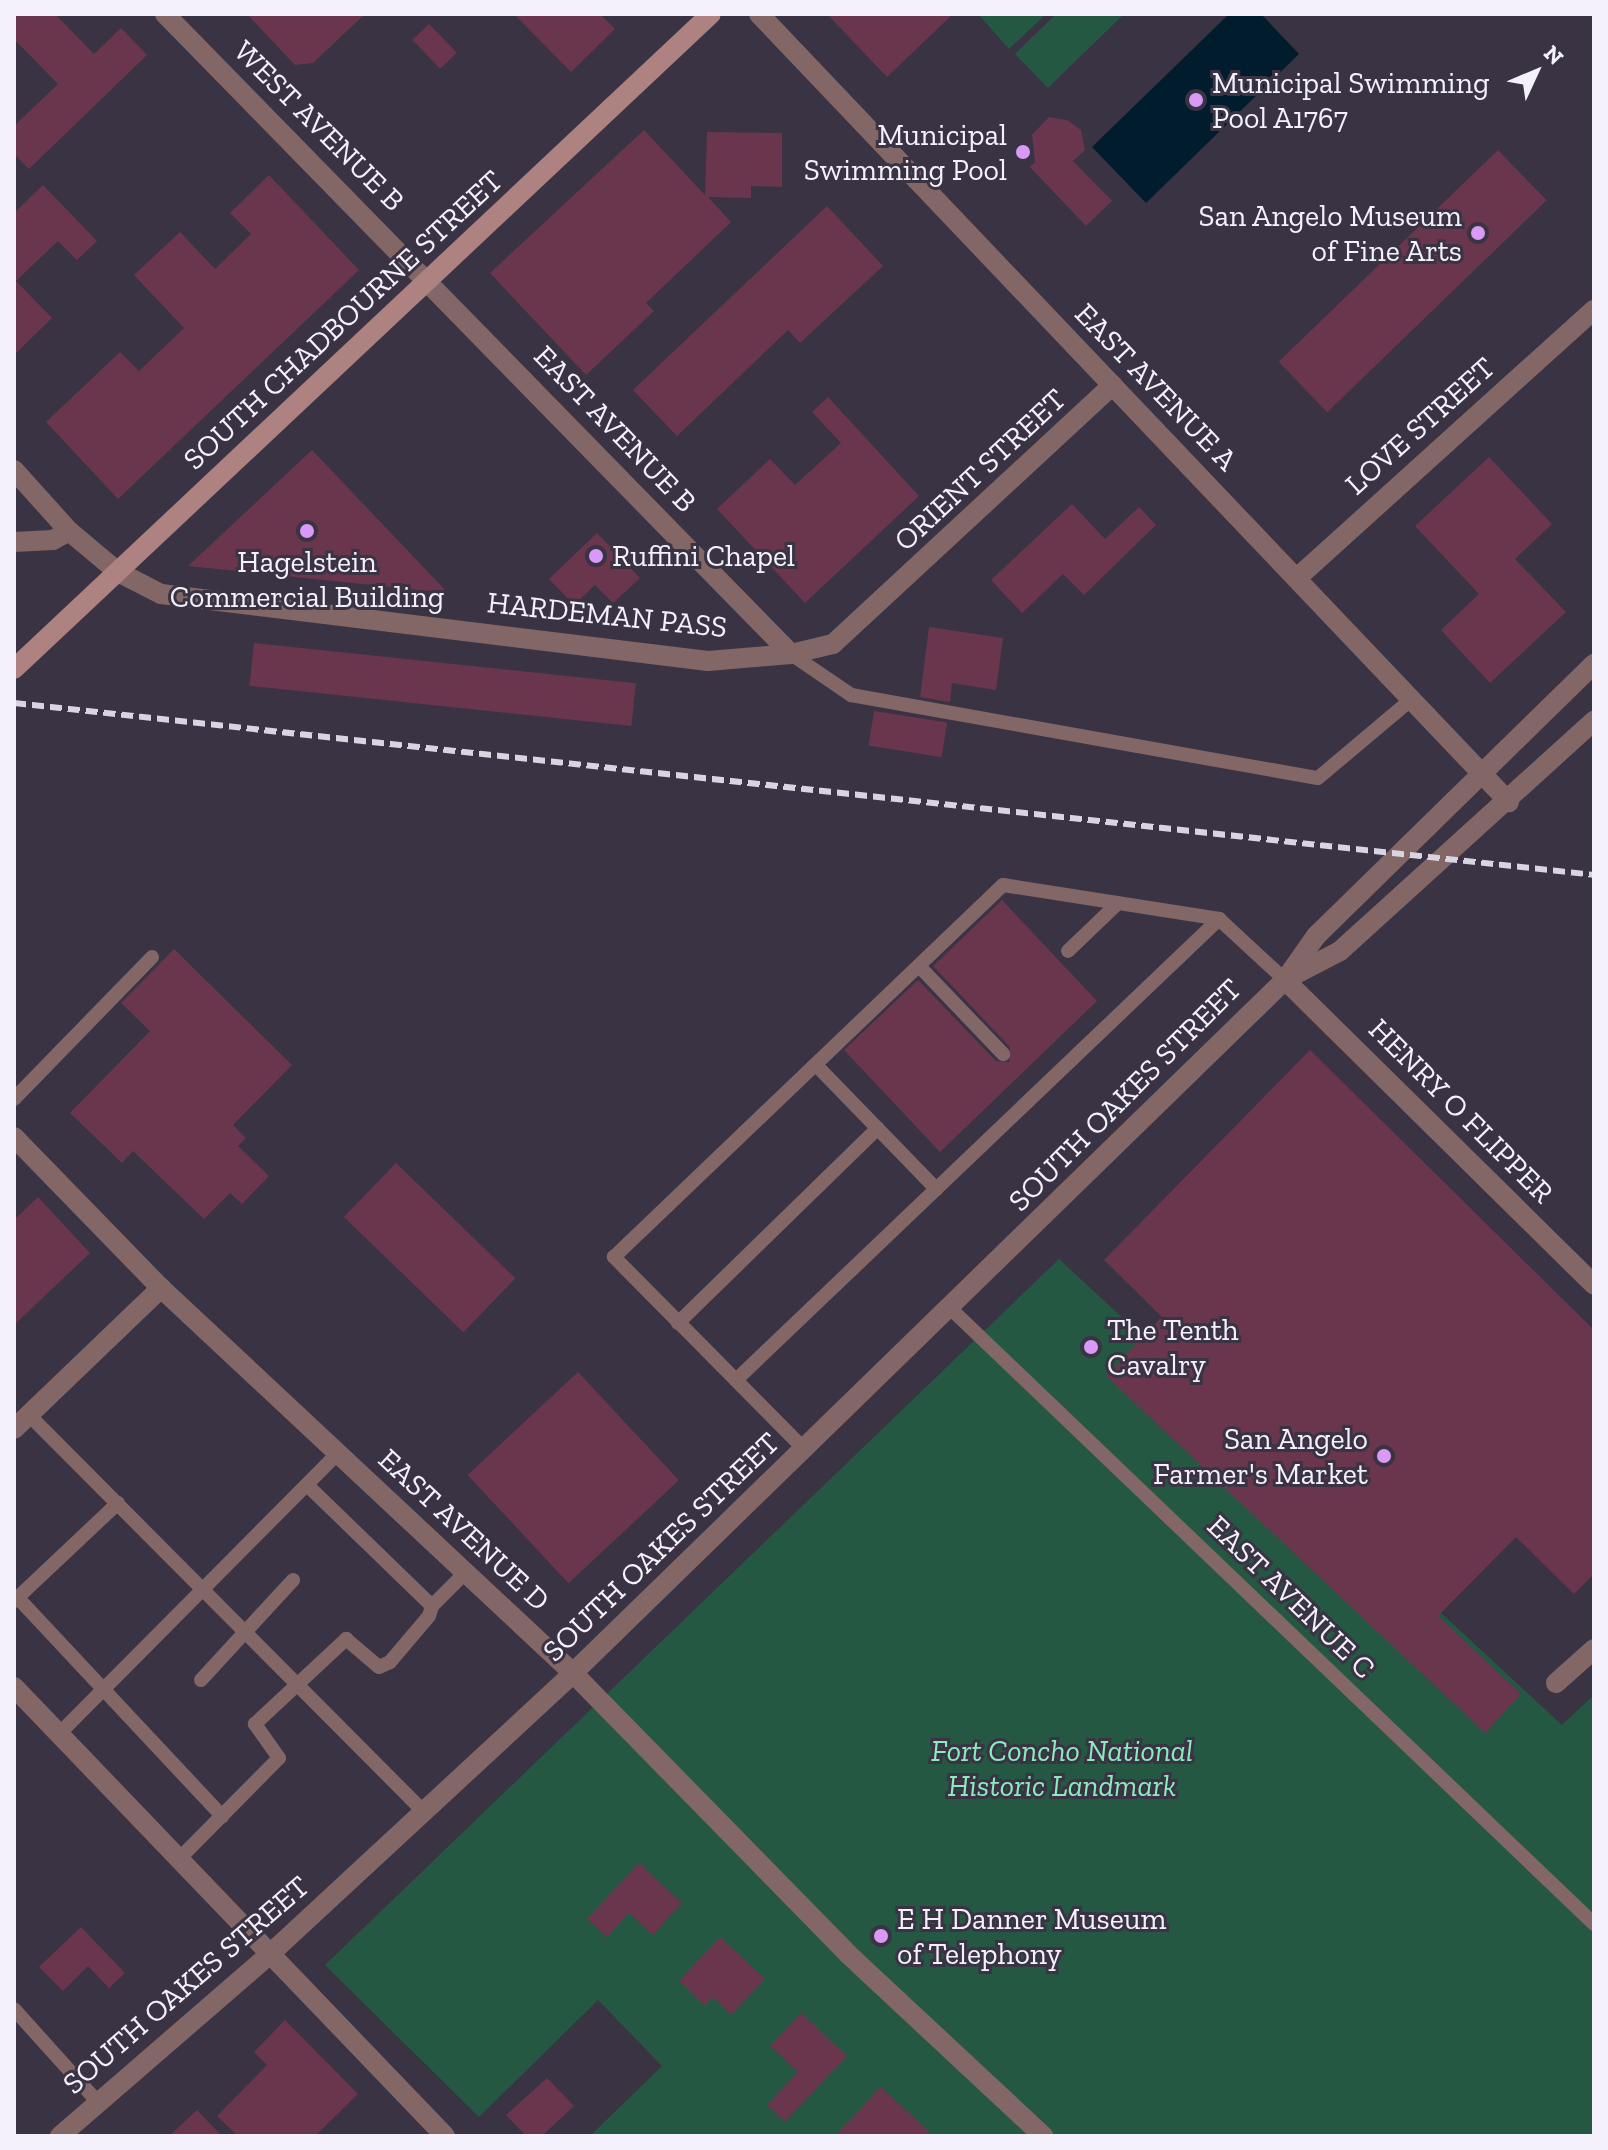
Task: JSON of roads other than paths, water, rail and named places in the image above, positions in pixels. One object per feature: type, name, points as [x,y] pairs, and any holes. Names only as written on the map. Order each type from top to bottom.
[{"type":"main road","name":"SOUTH CHADBOURNE STREET","points":[[14,669],[711,14]]},
{"type":"street","name":"WEST AVENUE B","points":[[165,14],[430,281]]},
{"type":"street","name":"EAST AVENUE A","points":[[759,14],[1509,802]]},
{"type":"street","name":"EAST AVENUE B","points":[[430,281],[791,654]]},
{"type":"street","name":"LOVE STREET","points":[[1297,578],[1590,320]]},
{"type":"street","name":"ORIENT STREET","points":[[887,598],[1113,385]]},
{"type":"street","name":"HARDEMAN PASS","points":[[14,470],[69,531],[118,572],[161,594],[708,661],[791,654],[833,644],[887,598]]},
{"type":"street","points":[[14,542],[53,540],[69,531]]},
{"type":"street","name":"SOUTH OAKES STREET","points":[[60,2136],[96,2100],[270,1954],[573,1673],[951,1309],[1285,980],[1316,936],[1594,664]]},
{"type":"street","name":"SOUTH OAKES STREET","points":[[1285,980],[1340,951],[1509,802],[1594,721]]},
{"type":"street","name":"HENRY O FLIPPER","points":[[1285,980],[1594,1285]]},
{"type":"street","name":"EAST AVENUE D","points":[[14,1137],[161,1288],[573,1673],[848,1954],[1043,2136]]},
{"type":"street","points":[[14,1429],[161,1288]]},
{"type":"street","points":[[1556,1683],[1594,1649]]},
{"type":"street","points":[[14,1687],[445,2136]]},
{"type":"lane","points":[[791,654],[851,695],[1318,778],[1413,698]]},
{"type":"lane","points":[[805,1450],[614,1257],[1003,885],[1219,919],[1285,980]]},
{"type":"lane","points":[[1068,951],[1118,903]]},
{"type":"lane","points":[[736,1380],[1219,919]]},
{"type":"lane","points":[[14,1099],[152,957]]},
{"type":"lane","points":[[919,966],[1003,1054]]},
{"type":"lane","points":[[816,1065],[936,1189]]},
{"type":"lane","points":[[678,1323],[878,1128]]},
{"type":"lane","name":"EAST AVENUE C","points":[[951,1309],[1594,1924]]},
{"type":"lane","points":[[29,1415],[424,1812]]},
{"type":"lane","points":[[59,1734],[338,1453]]},
{"type":"lane","points":[[307,1485],[432,1606]]},
{"type":"lane","points":[[118,1503],[16,1600],[222,1816]]},
{"type":"lane","points":[[179,1859],[279,1758],[255,1724],[299,1687],[346,1639],[379,1667],[390,1662],[421,1629],[432,1606],[466,1572]]},
{"type":"lane","points":[[201,1680],[293,1580]]},
{"type":"lane","points":[[14,2009],[96,2100]]},
{"type":"water","name":"Municipal Swimming Pool A1767","points":[[1229,14],[1261,14],[1299,54],[1146,203],[1092,147]]},
{"type":"railway","points":[[14,703],[1594,875]]},
{"type":"place","name":"Municipal Swimming Pool A1767","points":[[1196,100]]},
{"type":"place","name":"Municipal Swimming Pool","points":[[1023,152]]},
{"type":"place","name":"San Angelo Museum of Fine Arts","points":[[1478,233]]},
{"type":"place","name":"Hagelstein Commercial Building","points":[[307,531]]},
{"type":"place","name":"Ruffini Chapel","points":[[596,556]]},
{"type":"place","name":"The Tenth Cavalry","points":[[1091,1347]]},
{"type":"place","name":"San Angelo Farmer's Market","points":[[1384,1456]]},
{"type":"place","name":"E H Danner Museum of Telephony","points":[[881,1936]]},
{"type":"park label","name":"Fort Concho National Historic Landmark","points":[[1062,1768]]}]
